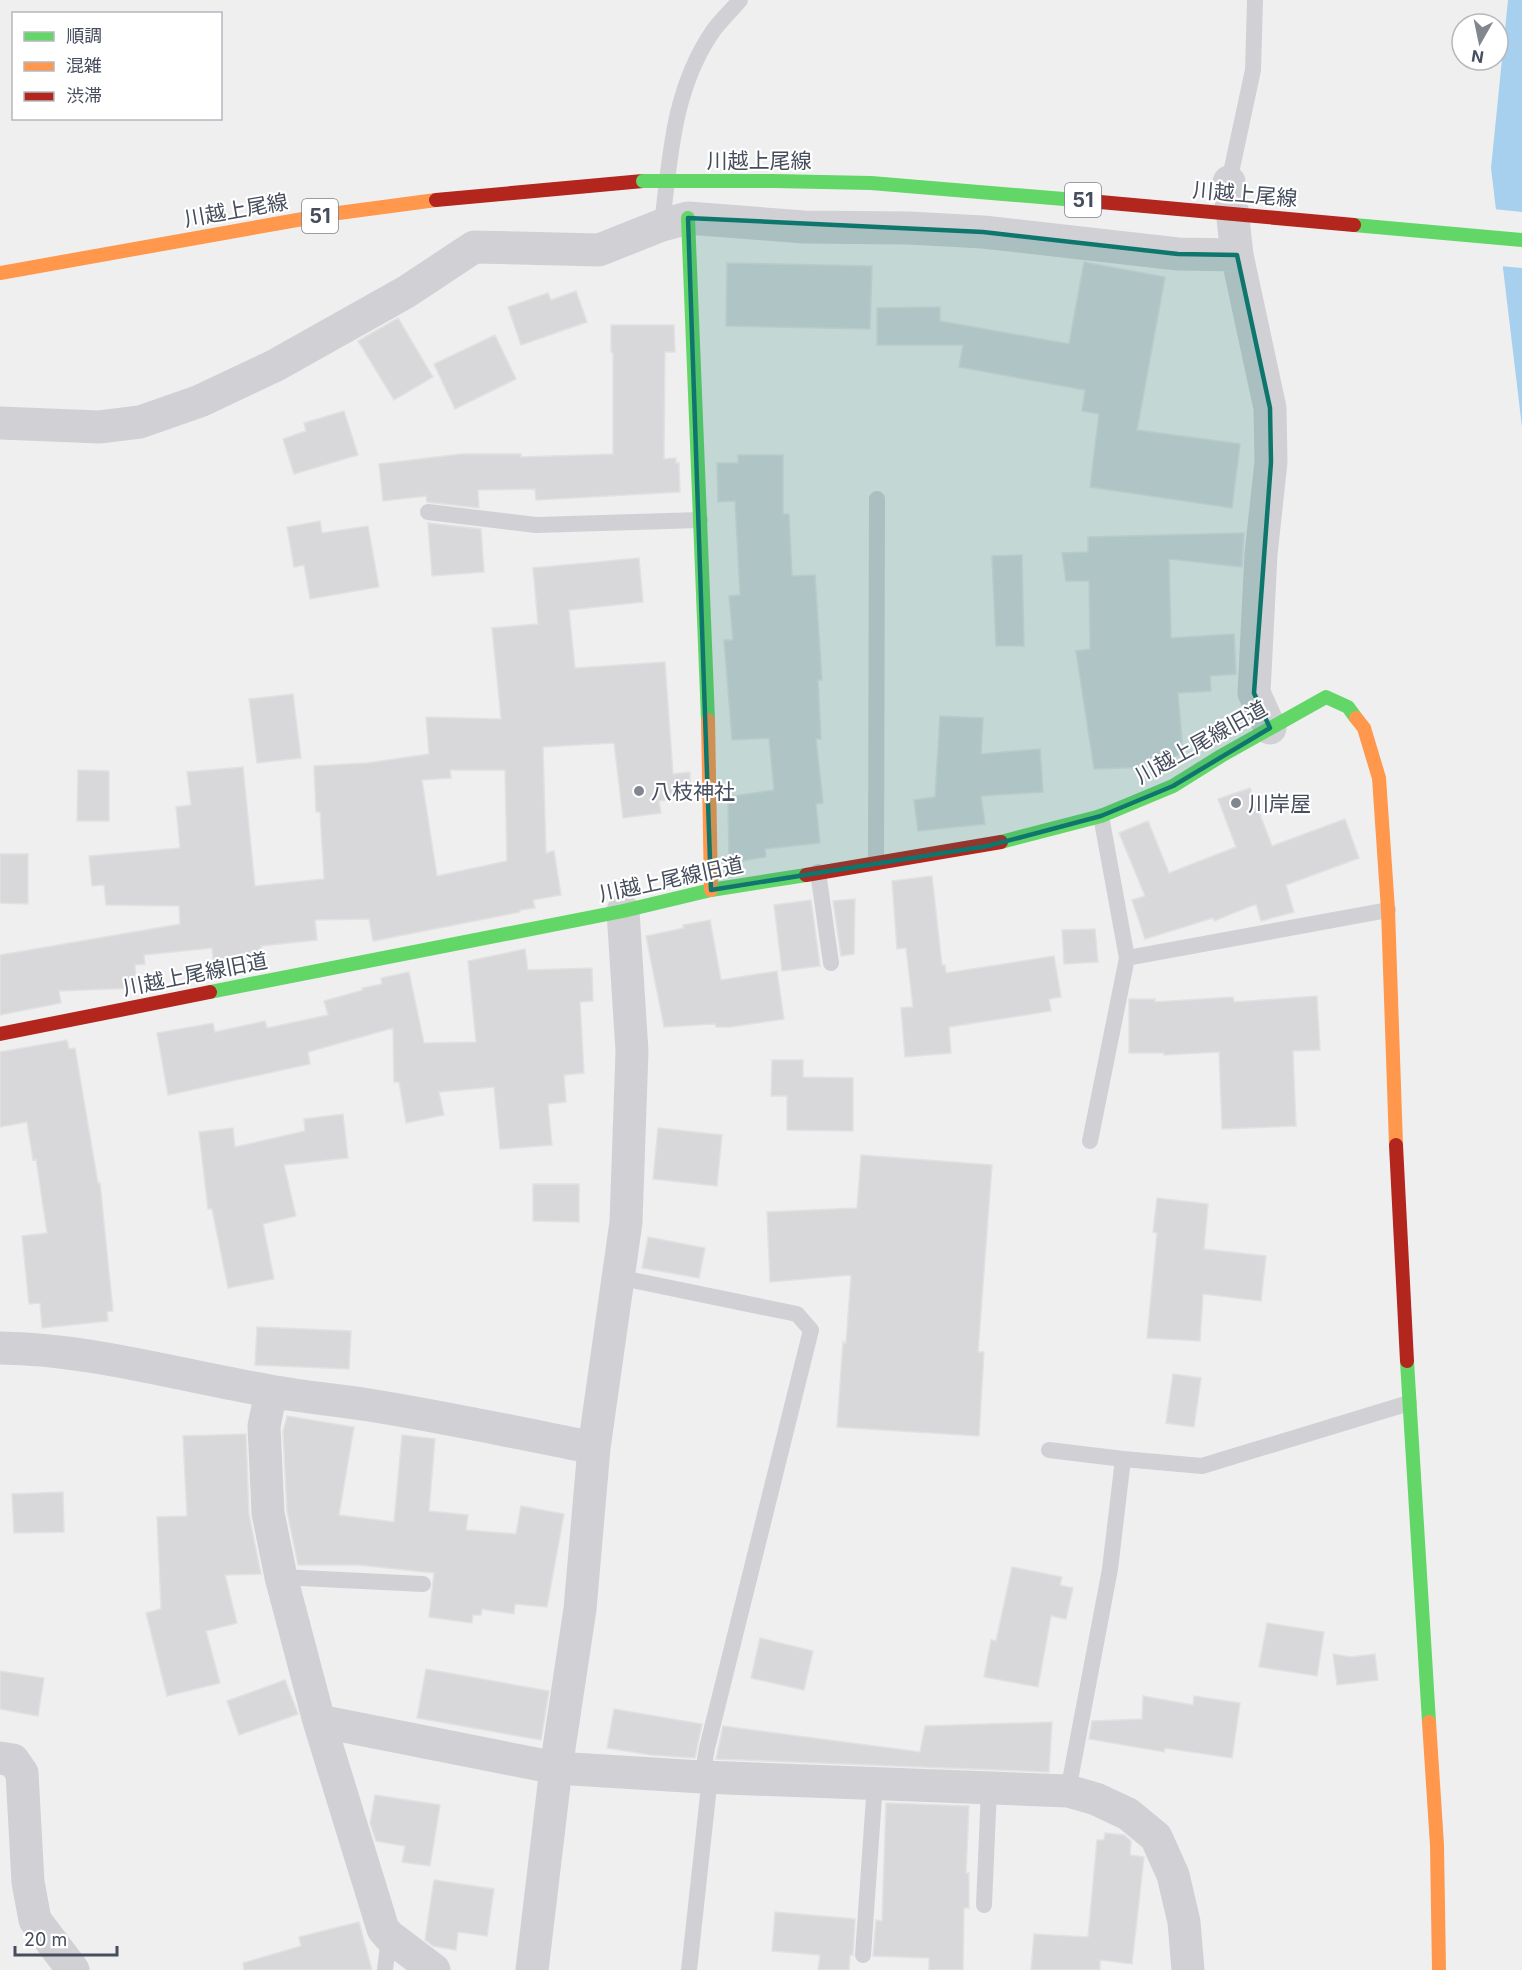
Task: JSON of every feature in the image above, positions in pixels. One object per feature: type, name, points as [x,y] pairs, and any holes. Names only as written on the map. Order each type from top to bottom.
[{"type":"street","name":"川越上尾線","points":[[0,273],[331,214],[439,200],[643,181],[736,179],[904,185],[1522,240]]},
{"type":"street","points":[[1229,182],[1237,255],[1270,408],[1271,462],[1261,554],[1254,693],[1270,728]]},
{"type":"street","points":[[0,423],[99,427],[140,422],[200,401],[276,365],[406,292],[474,247],[599,250],[675,221],[962,231],[1178,254],[1237,255]]},
{"type":"street","points":[[675,221],[700,520],[707,685],[711,890]]},
{"type":"street","name":"川越上尾線旧道","points":[[0,1034],[623,911],[711,890],[988,846],[1101,816],[1173,786],[1270,728],[1326,698],[1348,707],[1364,728],[1367,738],[1378,778],[1388,910]]},
{"type":"street","points":[[1388,910],[1398,1211],[1408,1403],[1437,1845],[1439,1970]]},
{"type":"street","points":[[532,1970],[556,1768],[580,1609],[594,1448],[626,1222],[632,1051],[623,911]]},
{"type":"street","points":[[0,1348],[33,1348],[83,1356],[271,1392],[368,1405],[594,1448]]},
{"type":"street","points":[[271,1392],[264,1426],[268,1513],[281,1577],[319,1721],[382,1929],[434,1970]]},
{"type":"street","points":[[319,1721],[556,1768],[706,1777],[1068,1791],[1096,1799],[1128,1814],[1156,1837],[1173,1875],[1184,1922],[1188,1970]]},
{"type":"street","points":[[0,1758],[13,1760],[22,1773],[28,1882],[34,1920],[73,1970]]},
{"type":"lane","points":[[675,221],[675,123],[686,84],[713,32],[740,0]]},
{"type":"lane","points":[[1229,182],[1253,70],[1255,0]]},
{"type":"lane","points":[[876,863],[877,499]]},
{"type":"lane","points":[[428,512],[536,525],[700,520]]},
{"type":"lane","points":[[1090,1140],[1127,958],[1101,816]]},
{"type":"lane","points":[[818,872],[831,963]]},
{"type":"lane","points":[[1127,958],[1388,910]]},
{"type":"lane","points":[[617,1277],[797,1314],[811,1330],[706,1748],[706,1777],[689,1970]]},
{"type":"lane","points":[[1049,1450],[1202,1466],[1408,1403]]},
{"type":"lane","points":[[1068,1791],[1110,1569],[1123,1459]]},
{"type":"lane","points":[[281,1577],[423,1584]]},
{"type":"lane","points":[[863,1955],[875,1783]]},
{"type":"lane","points":[[984,1905],[989,1788]]},
{"type":"lane","points":[[385,1970],[388,1936]]},
{"type":"highlighted area","points":[[688,218],[983,232],[1178,254],[1237,255],[1270,408],[1271,462],[1254,693],[1270,728],[1173,786],[1101,816],[988,846],[711,890]]},
{"type":"water","points":[[1508,0],[1522,0],[1522,427],[1491,168],[1501,72],[1510,72],[1510,12],[1507,12]]},
{"type":"pier","points":[[1493,209],[1522,212],[1522,268],[1500,266]]},
{"type":"building","points":[[1084,262],[1165,277],[1137,430],[1240,444],[1232,508],[1090,487],[1099,414],[1082,411],[1085,390],[959,367],[963,345],[877,345],[877,308],[940,307],[940,321],[1069,344]]},
{"type":"building","points":[[727,263],[872,266],[870,329],[726,326]]},
{"type":"building","points":[[576,291],[587,322],[521,345],[508,307],[548,293],[551,300]]},
{"type":"building","points":[[398,318],[433,377],[394,400],[358,341]]},
{"type":"building","points":[[611,325],[674,325],[675,352],[665,352],[664,459],[676,458],[676,463],[679,463],[680,492],[536,500],[535,489],[478,490],[479,508],[427,502],[426,496],[383,501],[379,464],[461,454],[521,454],[521,457],[613,454]]},
{"type":"building","points":[[495,335],[516,379],[455,409],[434,364]]},
{"type":"building","points":[[344,411],[358,455],[294,474],[283,439],[306,431],[304,423]]},
{"type":"building","points":[[738,455],[783,455],[783,514],[789,514],[792,576],[815,575],[822,680],[818,680],[821,739],[816,739],[823,803],[816,804],[820,843],[765,849],[766,857],[729,863],[728,797],[774,790],[769,738],[732,740],[724,640],[733,640],[729,596],[740,595],[735,501],[718,502],[717,463],[738,463]]},
{"type":"building","points":[[320,521],[322,533],[368,526],[379,587],[310,599],[304,565],[294,567],[287,527]]},
{"type":"building","points":[[428,523],[481,529],[484,572],[432,576]]},
{"type":"building","points":[[1244,533],[1242,567],[1169,559],[1171,638],[1234,634],[1236,674],[1210,676],[1211,691],[1178,693],[1183,753],[1152,767],[1094,769],[1076,651],[1090,649],[1089,581],[1066,581],[1062,553],[1088,552],[1088,537]]},
{"type":"building","points":[[1022,555],[1024,646],[996,646],[992,556]]},
{"type":"building","points":[[639,558],[643,602],[569,610],[575,668],[665,662],[673,774],[690,772],[690,797],[659,801],[661,813],[623,818],[614,743],[543,747],[546,853],[554,851],[561,895],[533,900],[535,908],[373,941],[369,919],[315,920],[317,940],[261,946],[263,963],[214,969],[212,948],[144,955],[145,964],[135,965],[136,988],[59,991],[61,1003],[0,1015],[0,955],[180,924],[179,906],[106,905],[104,885],[92,886],[89,856],[180,848],[176,807],[191,805],[187,772],[243,767],[255,886],[324,879],[320,812],[316,812],[314,766],[367,763],[429,754],[426,717],[501,719],[492,628],[538,624],[533,568]],"holes":[[[450,770],[505,770],[507,861],[437,876],[422,780],[451,778]]]},
{"type":"building","points":[[293,694],[301,758],[257,763],[249,699]]},
{"type":"building","points":[[940,716],[983,718],[981,754],[1040,749],[1043,792],[981,796],[985,824],[918,831],[914,800],[935,797]]},
{"type":"building","points":[[78,770],[109,771],[109,821],[77,821]]},
{"type":"building","points":[[1250,788],[1272,846],[1345,819],[1359,858],[1286,885],[1294,912],[1261,921],[1256,904],[1214,921],[1213,918],[1145,939],[1132,900],[1145,896],[1119,833],[1148,821],[1169,873],[1236,847],[1218,799]]},
{"type":"building","points":[[0,854],[28,854],[28,904],[0,903]]},
{"type":"building","points":[[932,876],[942,965],[945,965],[946,973],[1054,956],[1061,997],[1049,999],[1051,1011],[949,1027],[951,1053],[905,1057],[901,1008],[913,1007],[906,948],[897,949],[892,881]]},
{"type":"building","points":[[855,899],[854,954],[841,956],[833,901]]},
{"type":"building","points":[[811,900],[820,966],[782,971],[774,905]]},
{"type":"building","points":[[710,920],[721,980],[777,971],[784,1019],[730,1027],[716,1027],[715,1024],[664,1027],[646,936]]},
{"type":"building","points":[[1095,929],[1098,962],[1064,964],[1062,930]]},
{"type":"building","points":[[525,949],[528,970],[592,968],[593,1001],[580,1002],[584,1073],[564,1075],[566,1102],[548,1104],[552,1145],[500,1149],[494,1087],[439,1092],[444,1115],[406,1123],[399,1082],[394,1082],[393,1028],[308,1052],[310,1064],[168,1095],[157,1033],[213,1023],[215,1032],[265,1021],[267,1028],[328,1015],[324,1001],[382,984],[381,978],[409,972],[424,1043],[476,1042],[468,961]]},
{"type":"building","points":[[1317,996],[1320,1050],[1293,1051],[1296,1126],[1222,1129],[1219,1052],[1164,1055],[1164,1053],[1129,1053],[1129,999],[1155,999],[1155,1002],[1233,997],[1234,1002]]},
{"type":"building","points":[[67,1040],[69,1049],[75,1048],[98,1183],[100,1183],[113,1311],[107,1312],[108,1321],[42,1328],[40,1303],[29,1304],[22,1236],[47,1233],[36,1159],[33,1160],[27,1122],[0,1127],[0,1052]]},
{"type":"building","points":[[772,1060],[803,1060],[803,1077],[853,1078],[853,1131],[787,1130],[787,1096],[771,1096]]},
{"type":"building","points":[[343,1114],[348,1158],[284,1165],[296,1216],[263,1224],[274,1279],[228,1288],[212,1209],[208,1209],[199,1132],[233,1128],[235,1147],[305,1131],[304,1119]]},
{"type":"building","points":[[658,1128],[722,1135],[717,1186],[653,1179]]},
{"type":"building","points":[[861,1155],[992,1165],[978,1352],[984,1352],[979,1436],[837,1427],[843,1342],[846,1343],[851,1275],[770,1282],[767,1212],[857,1208]]},
{"type":"building","points":[[533,1184],[579,1184],[579,1222],[533,1221]]},
{"type":"building","points":[[1157,1198],[1208,1204],[1204,1249],[1266,1256],[1261,1301],[1203,1294],[1200,1341],[1147,1338],[1157,1233],[1153,1232]]},
{"type":"building","points":[[648,1237],[705,1248],[699,1278],[642,1268]]},
{"type":"building","points":[[257,1327],[351,1331],[349,1369],[255,1365]]},
{"type":"building","points":[[1173,1374],[1201,1378],[1194,1427],[1166,1423]]},
{"type":"building","points":[[287,1416],[354,1427],[339,1515],[394,1522],[402,1435],[435,1439],[429,1511],[468,1515],[466,1530],[516,1534],[521,1506],[564,1514],[547,1607],[515,1604],[514,1614],[482,1609],[481,1615],[473,1615],[472,1623],[429,1617],[434,1573],[359,1565],[298,1565],[287,1511],[283,1432]]},
{"type":"building","points":[[246,1434],[249,1514],[261,1574],[225,1575],[237,1623],[206,1631],[220,1683],[167,1696],[146,1613],[161,1609],[157,1517],[187,1516],[183,1436]]},
{"type":"building","points":[[63,1492],[64,1532],[14,1533],[12,1494]]},
{"type":"building","points":[[1012,1567],[1062,1577],[1060,1585],[1073,1588],[1066,1619],[1051,1616],[1038,1687],[984,1677],[991,1640],[996,1641]]},
{"type":"building","points":[[1267,1623],[1324,1632],[1317,1676],[1259,1667]]},
{"type":"building","points":[[760,1638],[813,1651],[804,1690],[751,1678]]},
{"type":"building","points":[[1333,1654],[1350,1657],[1375,1654],[1378,1680],[1337,1685]]},
{"type":"building","points":[[426,1669],[549,1691],[541,1740],[417,1718]]},
{"type":"building","points":[[0,1671],[44,1678],[38,1716],[0,1709]]},
{"type":"building","points":[[285,1680],[298,1714],[239,1735],[227,1701]]},
{"type":"building","points":[[1143,1696],[1193,1705],[1194,1696],[1240,1703],[1232,1758],[1165,1748],[1164,1752],[1089,1739],[1092,1721],[1142,1719]]},
{"type":"building","points":[[614,1709],[702,1724],[695,1758],[651,1755],[607,1748]]},
{"type":"building","points":[[1052,1722],[1049,1772],[716,1759],[723,1726],[920,1752],[925,1726]]},
{"type":"building","points":[[375,1795],[440,1805],[430,1866],[402,1862],[405,1846],[376,1841],[370,1823]]},
{"type":"building","points":[[886,1803],[969,1806],[966,1873],[969,1873],[969,1908],[964,1908],[963,1970],[929,1970],[929,1958],[873,1956],[876,1920],[882,1921]]},
{"type":"building","points":[[1105,1833],[1124,1835],[1131,1841],[1130,1855],[1144,1857],[1132,1964],[1100,1960],[1100,1970],[1031,1970],[1034,1934],[1088,1937],[1097,1840],[1104,1840]]},
{"type":"building","points":[[434,1880],[494,1889],[487,1936],[458,1932],[456,1950],[433,1946],[425,1940]]},
{"type":"building","points":[[775,1912],[855,1919],[853,1955],[850,1955],[849,1970],[818,1970],[820,1955],[772,1951]]},
{"type":"building","points":[[359,1922],[372,1970],[244,1970],[243,1963],[301,1946],[299,1937]]},
{"type":"traffic: fast","points":[[643,181],[871,183],[1100,202]]},
{"type":"traffic: fast","points":[[688,218],[708,720]]},
{"type":"traffic: fast","points":[[1354,225],[1522,240]]},
{"type":"traffic: fast","points":[[1001,842],[1101,816],[1173,786],[1326,697],[1348,707],[1356,718]]},
{"type":"traffic: fast","points":[[210,992],[623,911],[711,890],[806,875]]},
{"type":"traffic: fast","points":[[1407,1361],[1429,1722]]},
{"type":"traffic: slow","points":[[0,273],[331,214],[436,200]]},
{"type":"traffic: slow","points":[[1356,718],[1364,728],[1379,778],[1388,910],[1396,1145]]},
{"type":"traffic: slow","points":[[708,720],[711,890]]},
{"type":"traffic: slow","points":[[1429,1722],[1437,1845],[1439,1970]]},
{"type":"traffic: jam","points":[[436,200],[643,181]]},
{"type":"traffic: jam","points":[[1100,202],[1354,225]]},
{"type":"traffic: jam","points":[[806,875],[1001,842]]},
{"type":"traffic: jam","points":[[0,1034],[210,992]]},
{"type":"traffic: jam","points":[[1396,1145],[1407,1361]]},
{"type":"place","name":"八枝神社","points":[[639,791]]},
{"type":"place","name":"川岸屋","points":[[1236,803]]}]
